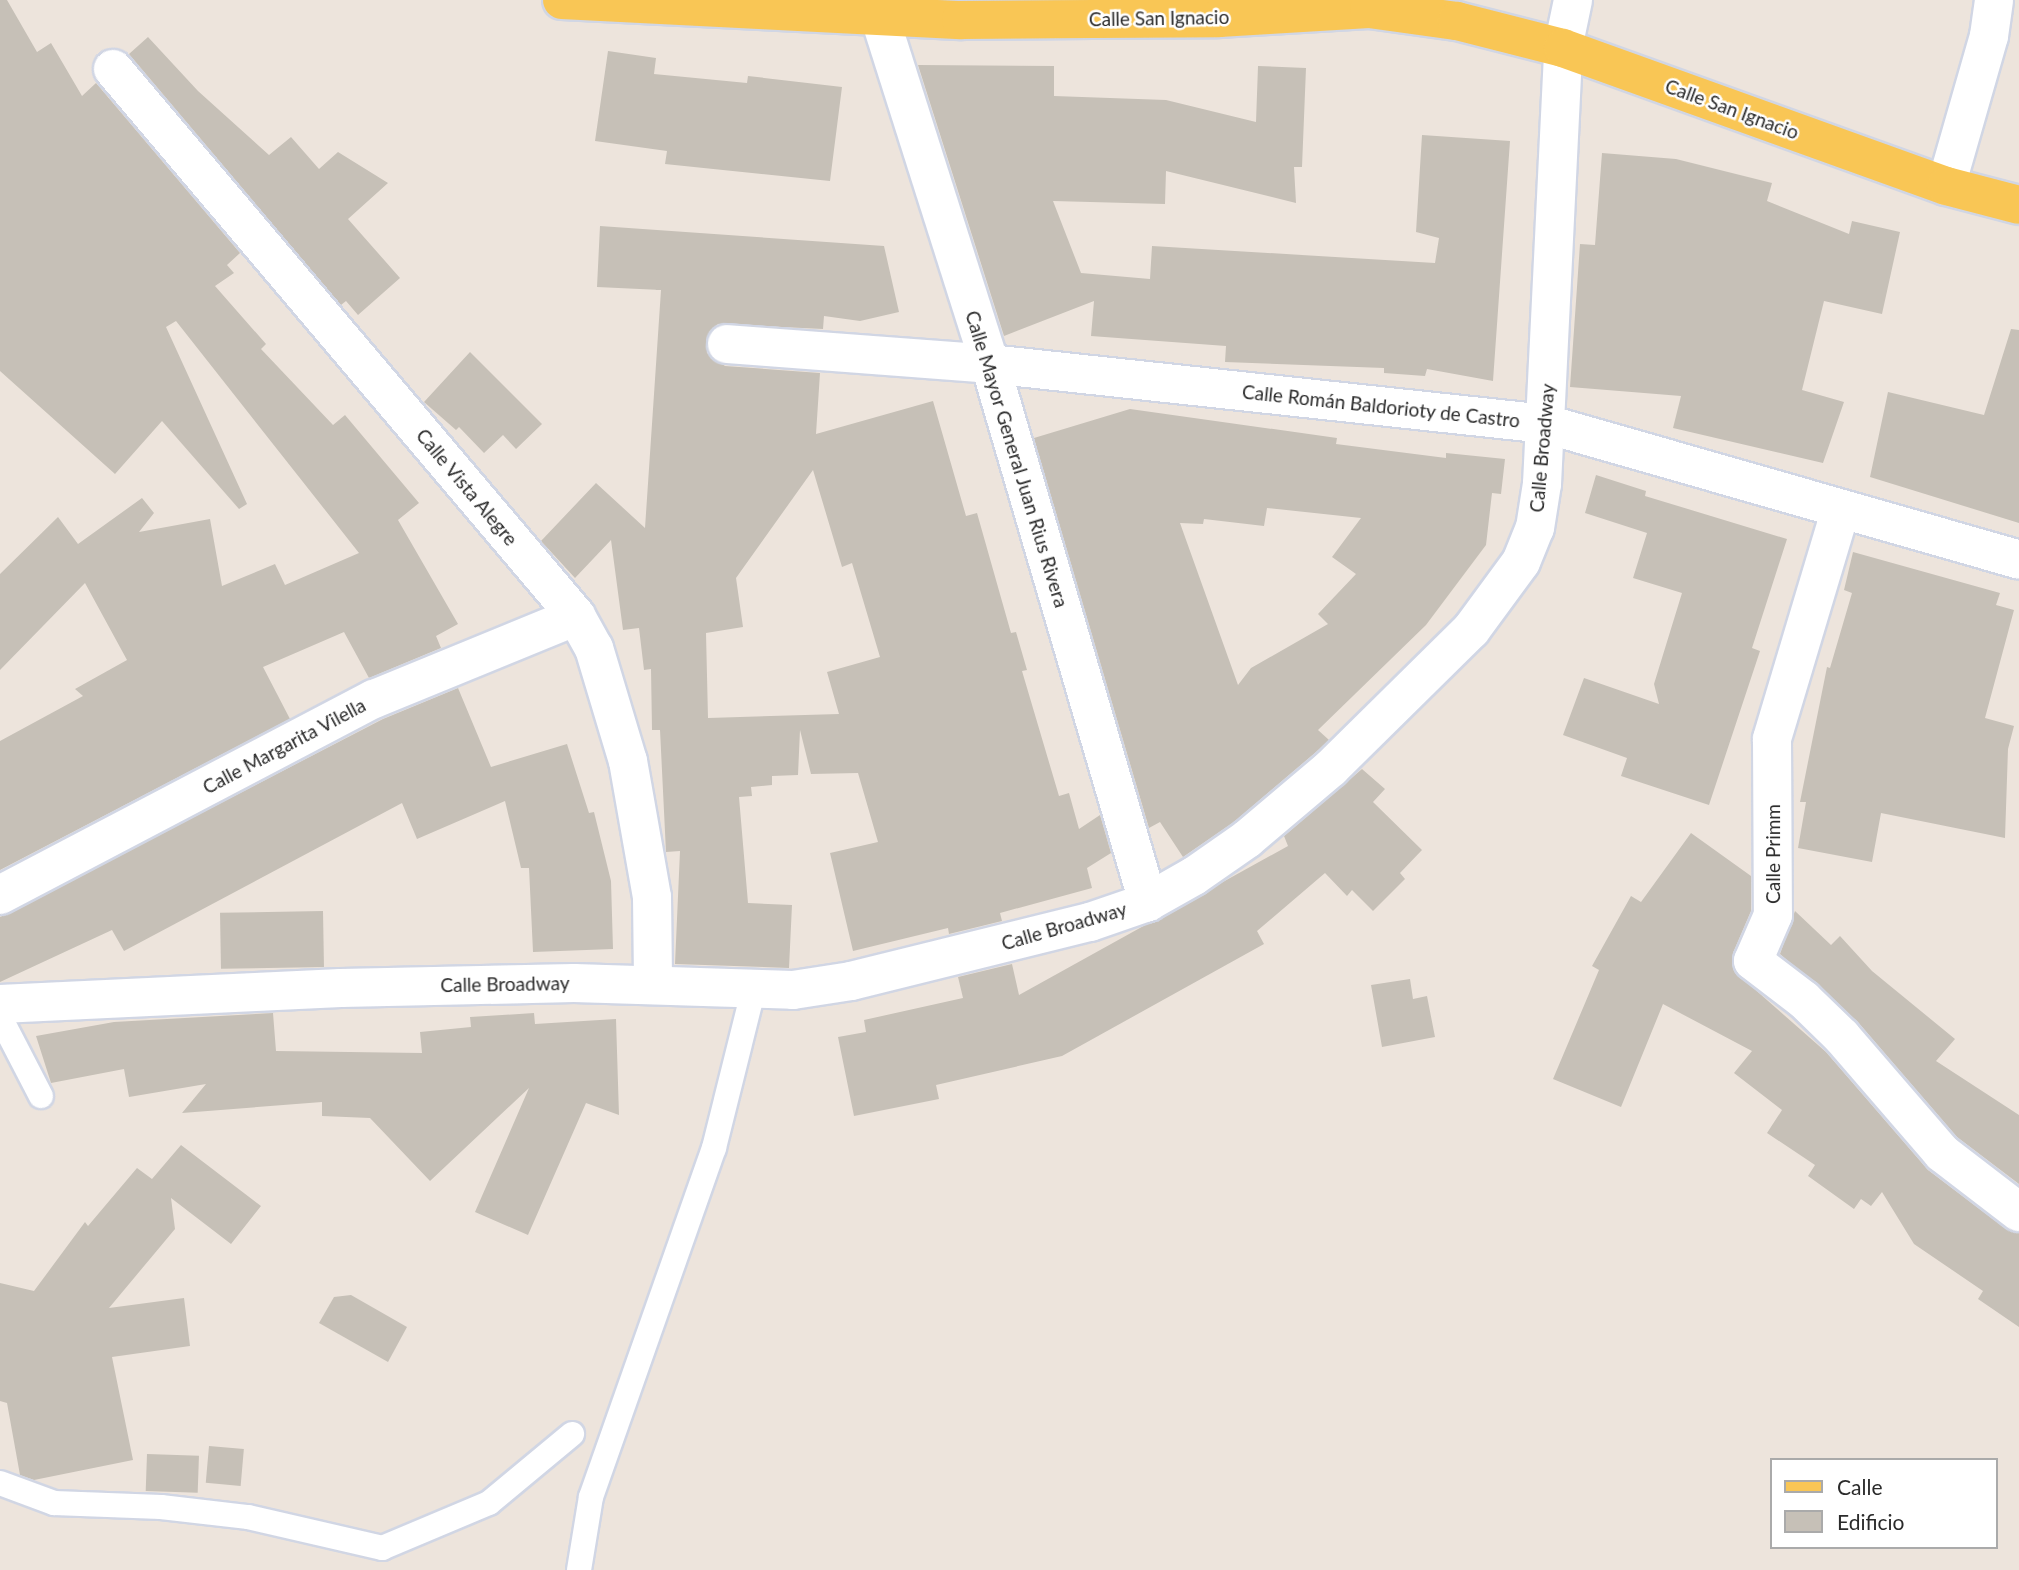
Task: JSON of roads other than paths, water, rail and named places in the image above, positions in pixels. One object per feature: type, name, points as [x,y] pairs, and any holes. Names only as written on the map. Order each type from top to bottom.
[{"type":"main road","name":"Calle San Ignacio","points":[[562,0],[880,18],[1219,18],[1369,9],[1457,21],[1563,48],[1946,186],[2019,205]]},
{"type":"street","name":"Calle Broadway","points":[[0,1004],[341,988],[653,982],[753,992],[852,981],[1090,922],[1148,902],[1247,839],[1331,768],[1471,630],[1501,594],[1535,528],[1546,424],[1563,48],[1573,0]]},
{"type":"street","points":[[1946,186],[1989,36],[1994,0]]},
{"type":"street","name":"Calle Mayor General Juan Rius Rivera","points":[[880,18],[990,364],[1148,902]]},
{"type":"street","name":"Calle Vista Alegre","points":[[113,69],[576,615],[594,648],[628,761],[652,897],[653,982]]},
{"type":"street","name":"Calle Román Baldorioty de Castro","points":[[727,344],[990,364],[1546,424],[1840,512],[2019,560]]},
{"type":"street","name":"Calle Primm","points":[[1840,512],[1772,738],[1773,915],[1753,961],[1804,1000],[1842,1037],[1942,1153],[2019,1212]]},
{"type":"street","name":"Calle Margarita Vilella","points":[[0,895],[374,699],[576,615]]},
{"type":"lane","points":[[579,1570],[591,1497],[714,1148],[753,992]]},
{"type":"lane","points":[[0,1017],[41,1096]]},
{"type":"lane","points":[[0,1483],[54,1503],[161,1507],[248,1517],[382,1548],[489,1503],[572,1434]]}]
